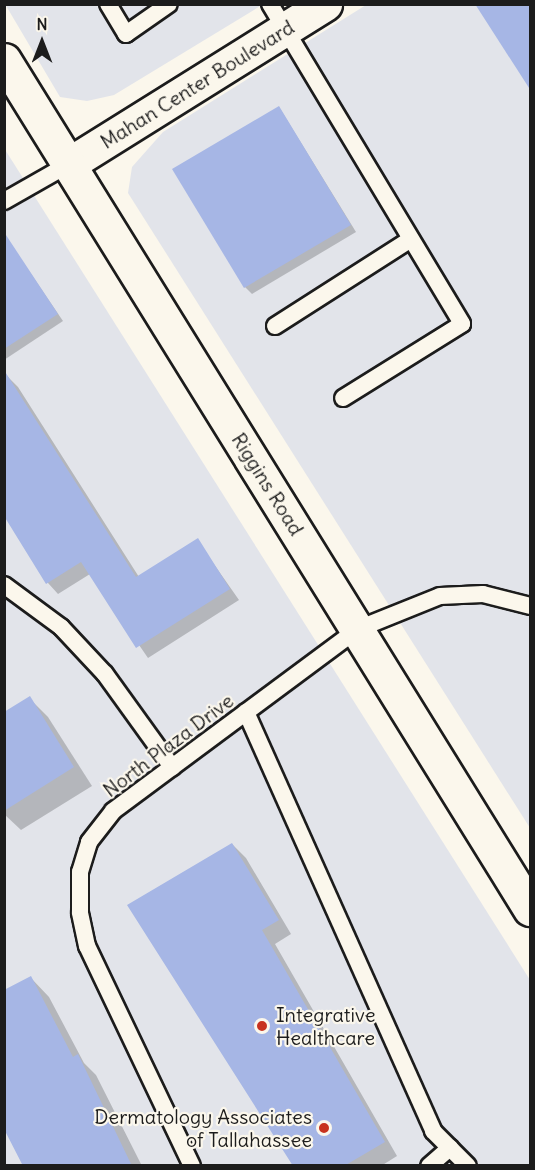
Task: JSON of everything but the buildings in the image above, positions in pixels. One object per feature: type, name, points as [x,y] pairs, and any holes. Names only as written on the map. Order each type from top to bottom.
[{"type":"street","name":"Mahan Center Boulevard","points":[[69,164],[277,17],[325,4]]},
{"type":"street","name":"Riggins Road","points":[[4,60],[531,909]]},
{"type":"lane","points":[[108,4],[126,34],[169,4]]},
{"type":"lane","points":[[277,17],[462,324],[343,398]]},
{"type":"lane","points":[[4,201],[69,164]]},
{"type":"lane","points":[[275,326],[411,239]]},
{"type":"lane","points":[[4,585],[61,627],[105,674],[172,767]]},
{"type":"lane","name":"North Plaza Drive","points":[[192,1166],[87,946],[80,912],[80,872],[89,842],[113,811],[358,629],[440,596],[483,594],[531,606]]},
{"type":"lane","points":[[246,712],[433,1131],[468,1166]]},
{"type":"lane","points":[[429,1166],[450,1148]]},
{"type":"shaded area","points":[[5,4],[262,5],[114,95],[87,101],[60,97]]},
{"type":"shaded area","points":[[366,5],[530,5],[530,828],[128,193],[132,167],[163,132]]},
{"type":"shaded area","points":[[4,148],[530,980],[530,1165],[5,1165]]},
{"type":"place","name":"Integrative Healthcare","points":[[262,1026]]},
{"type":"place","name":"Dermatology Associates of Tallahassee","points":[[324,1128]]}]
